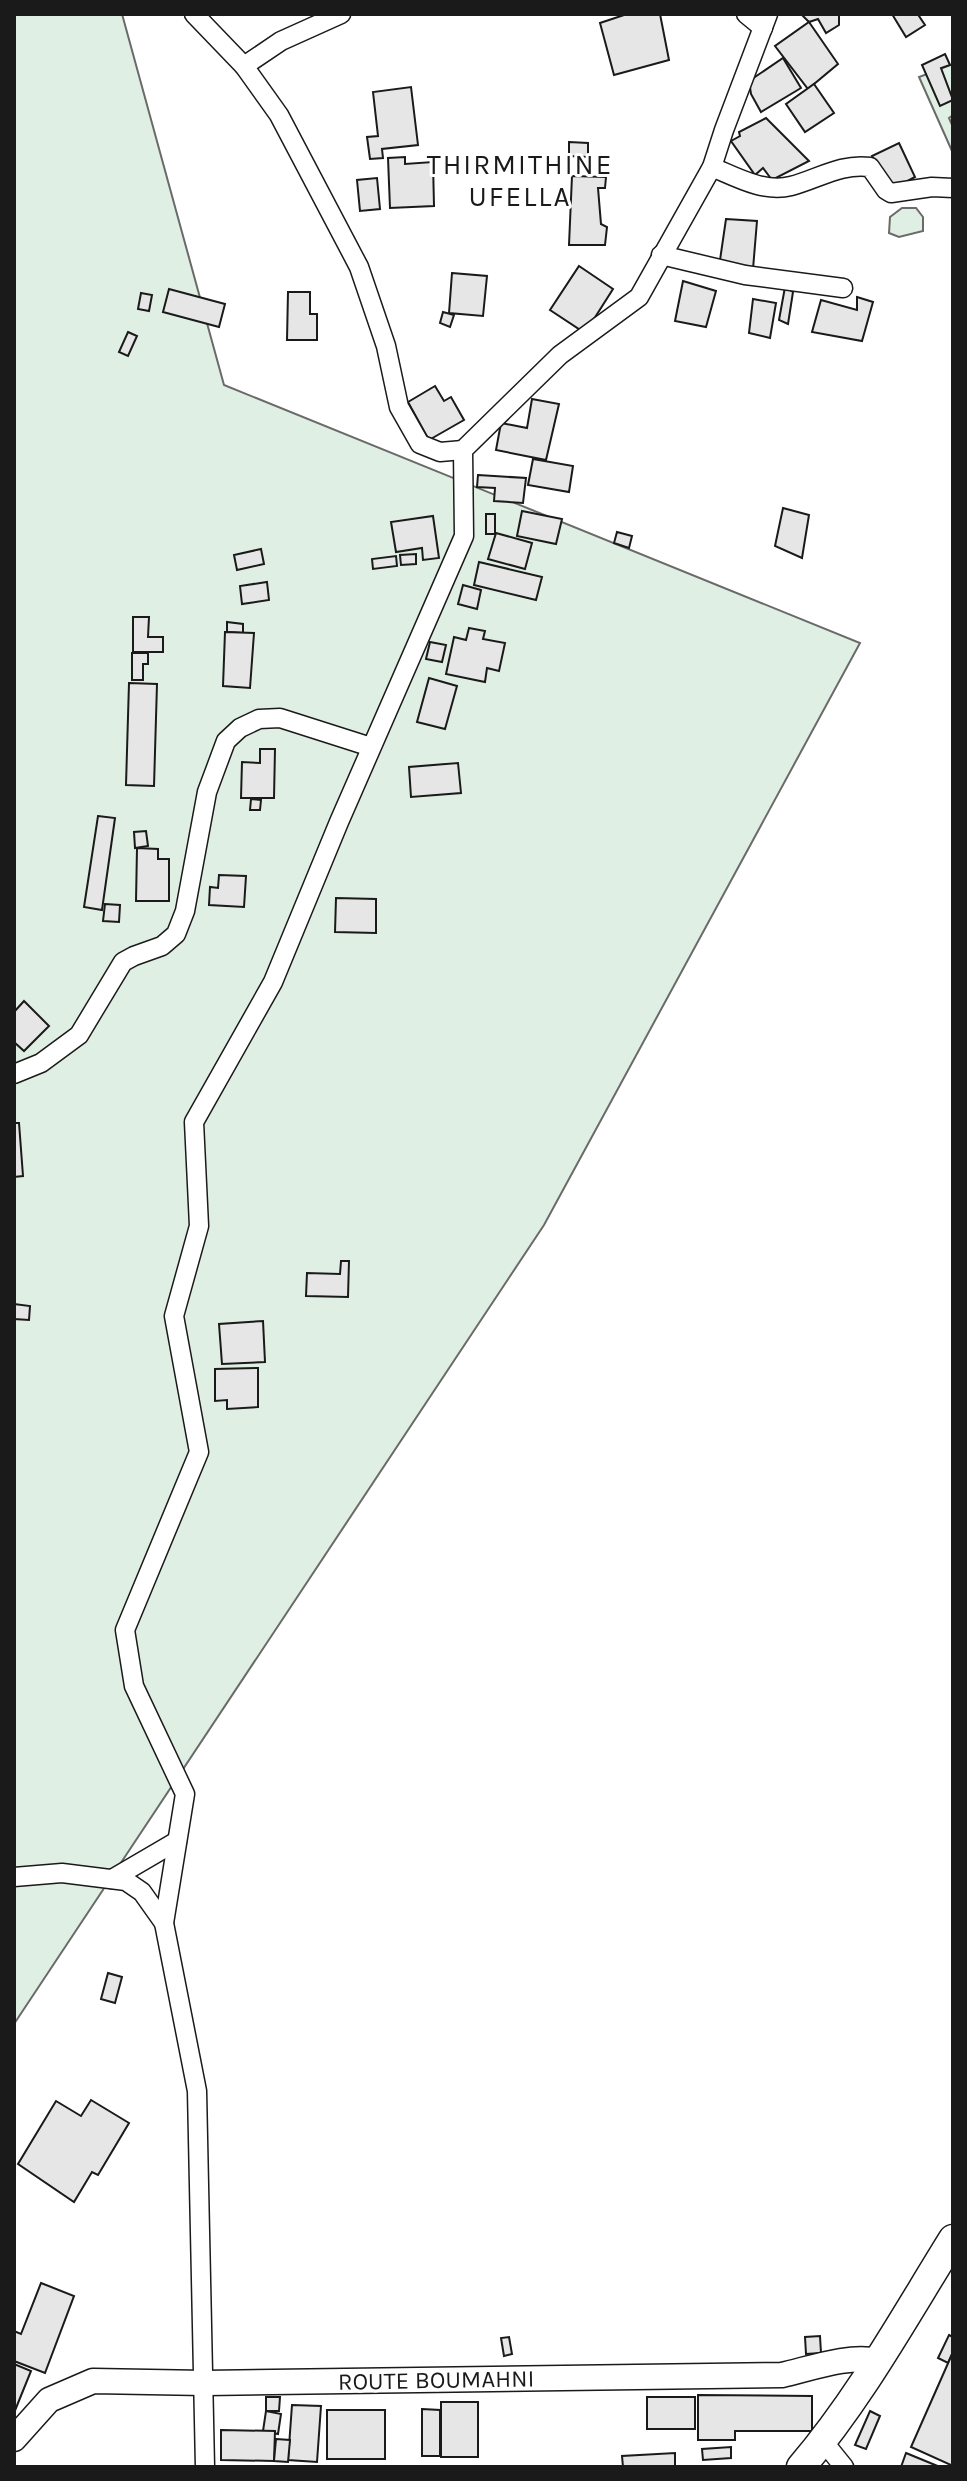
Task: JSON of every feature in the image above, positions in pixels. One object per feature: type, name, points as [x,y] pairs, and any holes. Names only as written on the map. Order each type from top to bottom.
[{"type":"main road","points":[[801,2467],[823,2441],[877,2361],[953,2239]]},
{"type":"main road","name":"ROUTE BOUMAHNI","points":[[14,2439],[49,2400],[93,2381],[205,2383],[782,2375],[850,2359],[877,2361]]},
{"type":"street","points":[[194,14],[244,66],[279,115],[359,267],[386,346],[399,407],[420,444],[440,452],[463,450],[560,355],[639,297],[712,167],[766,21],[746,14]]},
{"type":"street","points":[[244,66],[281,41],[341,14]]},
{"type":"street","points":[[712,167],[748,183],[769,186],[790,186],[831,171],[859,166],[870,167],[891,193],[932,187],[953,188]]},
{"type":"street","points":[[661,255],[745,275],[843,288]]},
{"type":"street","points":[[205,2467],[197,2091],[164,1923],[185,1794],[134,1686],[125,1630],[199,1452],[174,1316],[199,1226],[194,1122],[273,982],[371,747],[464,536],[463,450]]},
{"type":"street","points":[[14,1074],[41,1063],[79,1035],[123,962],[162,946],[176,934],[185,911],[207,792],[226,741],[240,728],[259,719],[280,718],[371,747]]},
{"type":"street","points":[[112,1879],[177,1841]]},
{"type":"street","points":[[14,1877],[62,1873],[126,1881],[142,1892],[164,1923]]},
{"type":"street","points":[[823,2441],[844,2467]]},
{"type":"green space","points":[[14,14],[122,14],[224,385],[860,643],[544,1225],[14,2024]]},
{"type":"green space","points":[[953,64],[953,115],[949,118],[953,127],[952,151],[919,77]]},
{"type":"green space","points":[[902,208],[916,208],[923,217],[923,231],[899,237],[889,233],[890,217]]},
{"type":"building","points":[[627,14],[660,14],[669,60],[614,75],[600,23]]},
{"type":"building","points":[[801,14],[839,14],[839,25],[826,33],[818,19],[809,22]]},
{"type":"building","points":[[892,14],[922,14],[919,16],[925,25],[906,37]]},
{"type":"building","points":[[809,22],[838,64],[808,89],[775,46]]},
{"type":"building","points":[[945,54],[950,65],[941,68],[953,100],[940,106],[922,65]]},
{"type":"building","points":[[783,58],[801,88],[761,112],[751,94],[749,81]]},
{"type":"building","points":[[814,84],[834,113],[805,132],[786,104]]},
{"type":"building","points":[[411,87],[418,145],[382,149],[383,158],[370,159],[367,137],[378,136],[373,92]]},
{"type":"building","points":[[766,118],[809,161],[772,180],[763,168],[755,175],[731,141],[740,136],[739,132]]},
{"type":"building","points":[[569,142],[588,143],[588,157],[569,156]]},
{"type":"building","points":[[899,143],[915,177],[889,191],[872,156]]},
{"type":"building","points":[[405,157],[405,164],[433,162],[434,206],[390,208],[388,158]]},
{"type":"building","points":[[572,176],[606,177],[605,188],[598,188],[601,224],[607,227],[605,245],[569,245]]},
{"type":"building","points":[[377,178],[380,209],[360,211],[357,180]]},
{"type":"building","points":[[726,219],[757,221],[753,269],[719,267]]},
{"type":"building","points":[[579,266],[613,289],[585,333],[550,310]]},
{"type":"building","points":[[452,273],[487,276],[483,316],[449,313]]},
{"type":"building","points":[[683,281],[716,291],[706,327],[675,321]]},
{"type":"building","points":[[785,287],[793,292],[788,324],[779,320]]},
{"type":"building","points":[[169,289],[225,304],[219,327],[163,312]]},
{"type":"building","points":[[288,292],[310,292],[310,314],[317,314],[317,340],[287,340]]},
{"type":"building","points":[[141,293],[152,295],[149,311],[138,309]]},
{"type":"building","points":[[857,297],[873,302],[862,341],[812,332],[821,300],[857,310]]},
{"type":"building","points":[[753,299],[776,303],[770,338],[749,333]]},
{"type":"building","points":[[443,312],[454,315],[450,327],[440,323]]},
{"type":"building","points":[[128,332],[137,336],[128,356],[119,352]]},
{"type":"building","points":[[435,386],[444,401],[451,397],[464,420],[429,440],[408,402]]},
{"type":"building","points":[[532,399],[559,404],[546,460],[496,450],[501,423],[527,428]]},
{"type":"building","points":[[533,459],[573,466],[569,492],[528,485]]},
{"type":"building","points":[[478,475],[526,478],[523,503],[494,501],[495,488],[477,487]]},
{"type":"building","points":[[783,508],[809,515],[802,558],[775,546]]},
{"type":"building","points":[[522,511],[562,519],[556,544],[517,536]]},
{"type":"building","points":[[486,514],[495,514],[495,534],[486,534]]},
{"type":"building","points":[[433,516],[439,558],[423,560],[422,548],[396,552],[391,522]]},
{"type":"building","points":[[617,532],[632,536],[629,548],[614,543]]},
{"type":"building","points":[[496,533],[532,543],[525,569],[488,559]]},
{"type":"building","points":[[261,549],[264,564],[237,570],[234,555]]},
{"type":"building","points":[[416,554],[416,564],[401,565],[400,555]]},
{"type":"building","points":[[396,556],[397,566],[373,569],[372,559]]},
{"type":"building","points":[[479,562],[542,577],[536,600],[474,585]]},
{"type":"building","points":[[267,582],[269,600],[242,604],[240,586]]},
{"type":"building","points":[[463,585],[481,590],[477,609],[458,604]]},
{"type":"building","points":[[133,617],[149,617],[148,637],[163,637],[163,652],[133,652]]},
{"type":"building","points":[[227,622],[243,624],[243,633],[227,632]]},
{"type":"building","points":[[469,628],[485,631],[483,639],[505,643],[499,671],[487,668],[485,682],[446,674],[454,637],[466,640]]},
{"type":"building","points":[[225,632],[254,633],[250,688],[223,686]]},
{"type":"building","points":[[430,642],[446,645],[442,662],[426,659]]},
{"type":"building","points":[[132,653],[148,653],[148,664],[143,664],[143,680],[132,680]]},
{"type":"building","points":[[429,678],[457,686],[445,729],[417,722]]},
{"type":"building","points":[[129,683],[157,684],[154,786],[126,785]]},
{"type":"building","points":[[260,749],[275,749],[274,798],[241,798],[242,762],[260,763]]},
{"type":"building","points":[[458,763],[461,793],[411,797],[409,767]]},
{"type":"building","points":[[251,799],[261,800],[260,810],[250,810]]},
{"type":"building","points":[[98,816],[115,818],[102,910],[84,907]]},
{"type":"building","points":[[146,831],[148,846],[135,848],[134,832]]},
{"type":"building","points":[[137,848],[158,849],[158,859],[169,859],[169,901],[136,901]]},
{"type":"building","points":[[219,875],[246,876],[244,907],[209,905],[210,887],[218,888]]},
{"type":"building","points":[[336,898],[376,899],[376,933],[335,932]]},
{"type":"building","points":[[105,904],[120,905],[119,922],[103,921]]},
{"type":"building","points":[[24,1001],[49,1026],[24,1051],[14,1042],[14,1012]]},
{"type":"building","points":[[14,1123],[19,1123],[23,1176],[14,1177]]},
{"type":"building","points":[[341,1261],[349,1261],[348,1297],[306,1296],[307,1273],[340,1274]]},
{"type":"building","points":[[14,1304],[30,1306],[29,1320],[14,1319]]},
{"type":"building","points":[[263,1321],[265,1362],[222,1364],[219,1324]]},
{"type":"building","points":[[258,1368],[258,1407],[227,1409],[227,1400],[215,1401],[215,1369]]},
{"type":"building","points":[[108,1973],[122,1977],[115,2003],[101,1999]]},
{"type":"building","points":[[91,2100],[129,2123],[98,2175],[92,2172],[74,2202],[18,2164],[56,2101],[81,2116]]},
{"type":"building","points":[[41,2283],[74,2296],[45,2373],[14,2361],[14,2331],[21,2334]]},
{"type":"building","points":[[949,2335],[953,2337],[953,2352],[948,2363],[938,2358]]},
{"type":"building","points":[[820,2336],[821,2353],[806,2354],[805,2337]]},
{"type":"building","points":[[509,2337],[512,2354],[504,2356],[501,2338]]},
{"type":"building","points":[[953,2352],[953,2466],[911,2447]]},
{"type":"building","points":[[14,2364],[31,2371],[14,2413]]},
{"type":"building","points":[[698,2395],[812,2396],[812,2431],[735,2431],[735,2440],[698,2440]]},
{"type":"building","points":[[266,2397],[280,2397],[279,2411],[266,2411]]},
{"type":"building","points":[[647,2397],[695,2397],[695,2429],[647,2429]]},
{"type":"building","points":[[441,2402],[478,2402],[478,2457],[441,2457]]},
{"type":"building","points":[[292,2405],[321,2406],[317,2462],[288,2460]]},
{"type":"building","points":[[422,2409],[440,2410],[440,2456],[422,2456]]},
{"type":"building","points":[[327,2410],[385,2410],[385,2459],[327,2459]]},
{"type":"building","points":[[266,2411],[281,2414],[278,2434],[263,2431]]},
{"type":"building","points":[[870,2411],[880,2416],[866,2449],[855,2445]]},
{"type":"building","points":[[221,2430],[275,2431],[274,2461],[221,2460]]},
{"type":"building","points":[[276,2439],[290,2440],[288,2462],[274,2461]]},
{"type":"building","points":[[731,2447],[731,2458],[703,2460],[702,2449]]},
{"type":"building","points":[[675,2453],[675,2467],[623,2467],[622,2456]]},
{"type":"building","points":[[906,2453],[940,2467],[901,2467]]},
{"type":"district","name":"THIRMITHINE UFELLA","points":[[520,180]]}]
